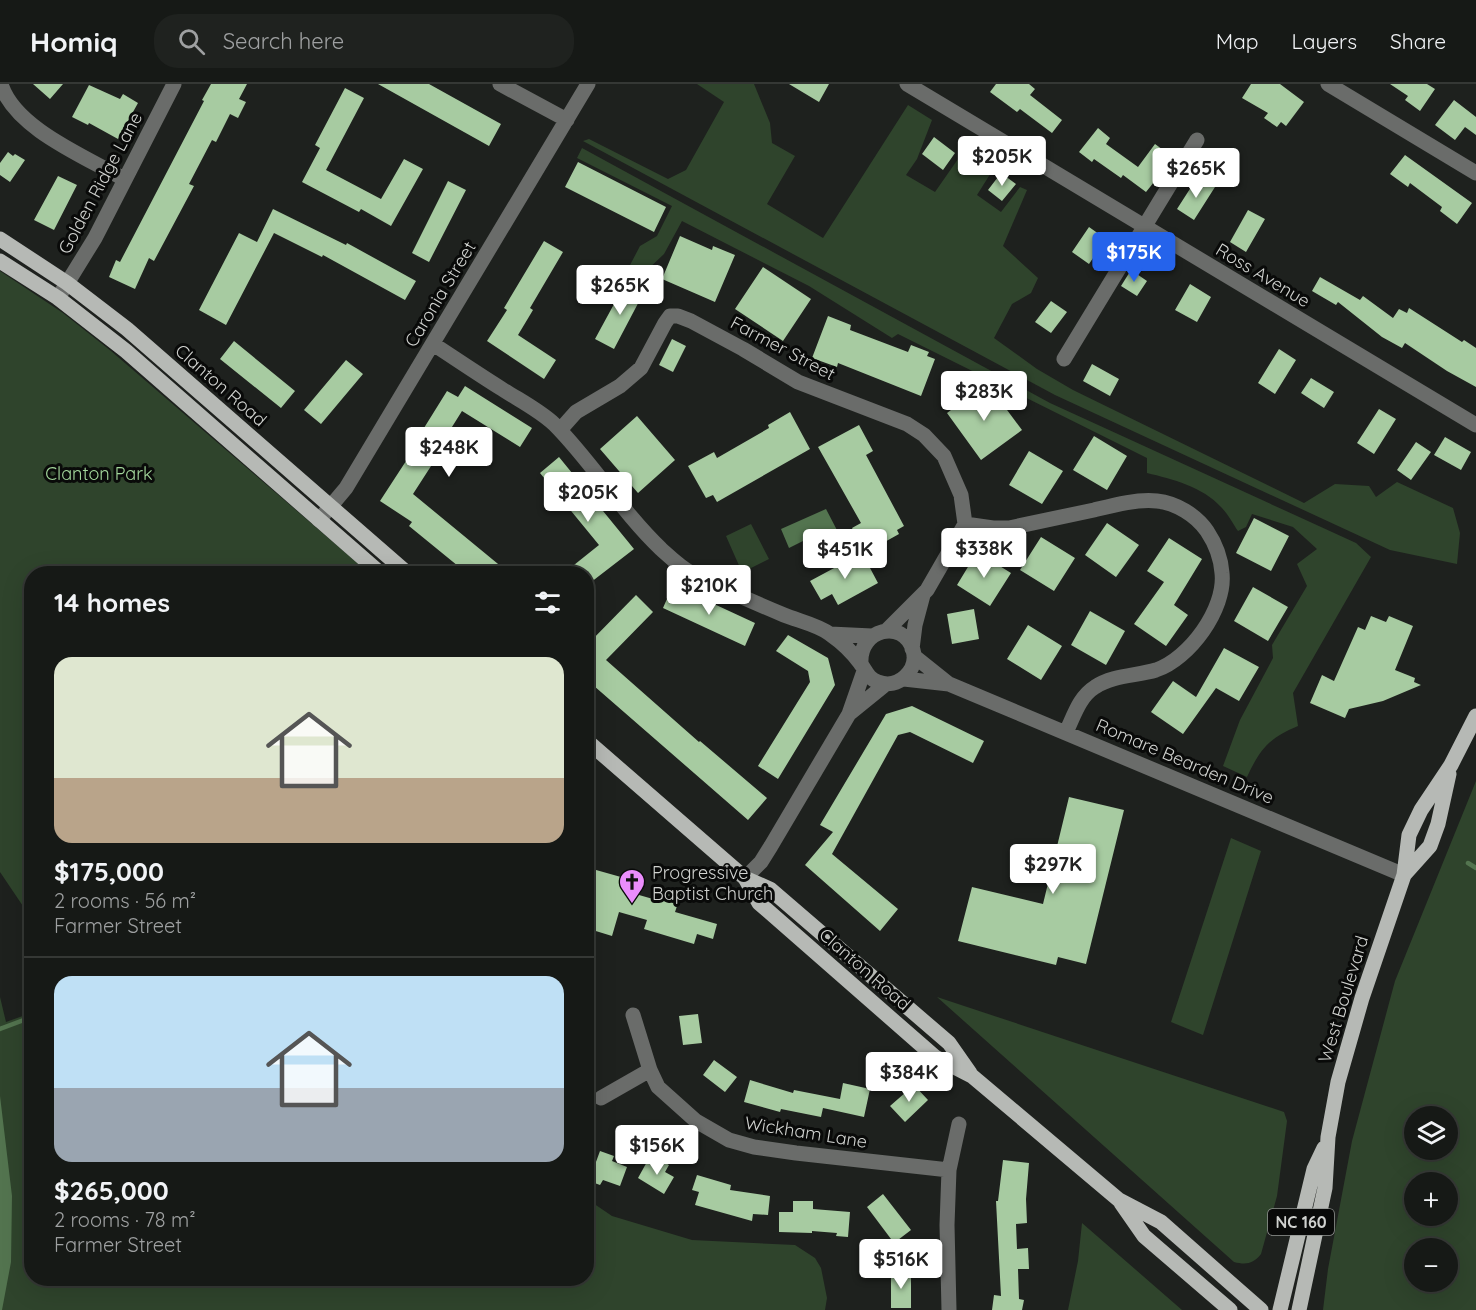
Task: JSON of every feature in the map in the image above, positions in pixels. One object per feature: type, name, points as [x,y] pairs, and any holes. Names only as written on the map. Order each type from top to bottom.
[{"type":"main road","name":"Clanton Road","points":[[0,239],[67,283],[127,329],[399,566]]},
{"type":"main road","name":"Clanton Road","points":[[0,261],[58,298],[126,351],[372,566]]},
{"type":"main road","name":"West Boulevard","points":[[1299,1310],[1325,1188],[1328,1137],[1338,1082],[1362,998],[1404,875],[1409,835],[1421,810],[1451,765],[1476,716]]},
{"type":"main road","name":"Clanton Road","points":[[594,747],[745,878],[759,903],[935,1057],[972,1076],[1119,1200],[1161,1222],[1262,1310]]},
{"type":"main road","name":"West Boulevard","points":[[1404,875],[1430,846],[1438,824],[1451,765]]},
{"type":"main road","name":"West Boulevard","points":[[1280,1310],[1314,1169],[1328,1137]]},
{"type":"main road","name":"Clanton Road","points":[[1119,1200],[1144,1236],[1230,1310]]},
{"type":"street","points":[[1,84],[21,116],[38,131],[124,179]]},
{"type":"street","name":"Golden Ridge Lane","points":[[58,298],[95,238],[174,84]]},
{"type":"street","points":[[500,84],[567,120]]},
{"type":"street","name":"Caronia Street","points":[[319,520],[346,488],[588,84]]},
{"type":"street","name":"Ross Avenue","points":[[907,84],[1476,425]]},
{"type":"street","points":[[1328,84],[1476,173]]},
{"type":"street","points":[[1064,359],[1197,140]]},
{"type":"street","name":"Farmer Street","points":[[560,430],[576,411],[631,378],[641,368],[664,323],[670,316],[678,316],[743,349],[798,382],[830,396],[885,414],[924,435],[944,456],[955,479],[961,495],[966,524]]},
{"type":"street","points":[[433,344],[540,412],[560,430],[640,528],[674,561],[688,571],[742,598],[830,634],[902,635],[913,653]]},
{"type":"street","points":[[849,714],[886,684],[903,679],[913,665],[915,625],[923,595],[966,524],[1009,528],[1125,503],[1157,501],[1183,509],[1204,526],[1213,542],[1223,575],[1218,603],[1201,633],[1182,654],[1168,664],[1157,669],[1109,680],[1096,686],[1084,696],[1066,732]]},
{"type":"street","points":[[745,878],[761,862],[849,714],[862,667],[862,648],[923,595]]},
{"type":"street","points":[[830,634],[870,678],[886,684]]},
{"type":"street","name":"Romare Bearden Drive","points":[[913,653],[950,684]]},
{"type":"street","name":"Romare Bearden Drive","points":[[903,679],[950,684],[1404,875]]},
{"type":"street","name":"Wickham Lane","points":[[633,1015],[650,1070],[658,1087],[696,1121],[729,1140],[754,1147],[796,1153],[949,1170]]},
{"type":"street","points":[[601,1098],[650,1070]]},
{"type":"street","points":[[949,1310],[947,1226],[949,1170],[959,1124]]},
{"type":"green space","points":[[697,84],[754,84],[770,123],[772,143],[795,156],[767,204],[823,238],[908,105],[932,120],[917,159],[906,175],[935,192],[965,149],[994,168],[977,195],[1001,212],[1020,187],[1027,190],[1003,246],[1038,278],[1031,293],[1012,304],[994,338],[1037,369],[1073,390],[1304,503],[1335,484],[1369,486],[1376,497],[1397,482],[1453,508],[1460,533],[1457,564],[1390,550],[1055,395],[583,141],[589,139],[668,179],[686,170],[724,102]]},
{"type":"green space","points":[[582,148],[1050,403],[1356,543],[1371,557],[1293,693],[1298,726],[1280,735],[1266,746],[1247,777],[1223,766],[1240,720],[1273,658],[1272,645],[1307,586],[1297,564],[1317,549],[1293,527],[1252,514],[1246,527],[1238,531],[1224,510],[1205,494],[1177,481],[1147,473],[1147,458],[898,334],[892,338],[809,286],[682,221],[664,254],[643,274],[629,267],[640,246],[657,236],[672,206],[577,158]]},
{"type":"green space","name":"Clanton Park","points":[[0,271],[63,313],[111,351],[361,566],[24,566],[24,908],[0,872]]},
{"type":"green space","points":[[751,524],[769,559],[747,570],[741,570],[726,536]]},
{"type":"green space","points":[[1476,781],[1476,1310],[1323,1310],[1328,1269],[1352,1141],[1395,981]]},
{"type":"green space","points":[[1231,838],[1261,851],[1203,1035],[1171,1022]]},
{"type":"green space","points":[[0,997],[6,1022],[24,1016],[24,1286],[594,1286],[594,1204],[612,1216],[692,1240],[795,1245],[815,1258],[821,1268],[827,1298],[825,1310],[0,1310]]},
{"type":"green space","points":[[937,997],[1284,1112],[1287,1121],[1277,1196],[1261,1254],[1249,1263],[1234,1262]]},
{"type":"green space","points":[[1082,1223],[1182,1310],[1068,1310],[1078,1261]]},
{"type":"shaded area","points":[[826,509],[839,534],[838,541],[829,546],[823,542],[819,533],[789,548],[781,529]]},
{"type":"shaded area","points":[[0,1096],[12,1196],[11,1262],[2,1310],[0,1310]]},
{"type":"building","points":[[33,84],[63,84],[50,99]]},
{"type":"building","points":[[211,84],[247,84],[239,99],[246,102],[238,118],[230,114],[216,142],[212,140],[189,184],[194,186],[154,261],[149,258],[135,289],[109,277],[116,260],[120,262]]},
{"type":"building","points":[[378,84],[429,84],[501,124],[489,146]]},
{"type":"building","points":[[789,84],[829,84],[819,102]]},
{"type":"building","points":[[996,84],[1029,84],[1035,89],[1030,95],[1062,120],[1052,133],[1020,109],[1017,112],[990,92]]},
{"type":"building","points":[[1251,84],[1280,84],[1304,102],[1286,126],[1281,122],[1277,127],[1264,118],[1268,113],[1242,98]]},
{"type":"building","points":[[1390,84],[1427,84],[1435,89],[1420,111],[1405,100],[1408,96]]},
{"type":"building","points":[[89,85],[120,99],[123,94],[138,103],[118,139],[89,123],[88,125],[72,117]]},
{"type":"building","points":[[345,88],[364,98],[326,170],[381,199],[404,159],[423,169],[391,226],[361,209],[359,212],[302,182],[320,148],[315,145]]},
{"type":"building","points":[[1454,100],[1476,117],[1476,135],[1465,127],[1455,140],[1435,125]]},
{"type":"building","points":[[1098,128],[1110,138],[1106,144],[1138,167],[1155,144],[1170,155],[1155,175],[1158,177],[1146,192],[1123,175],[1121,178],[1094,159],[1092,162],[1079,152]]},
{"type":"building","points":[[934,137],[955,153],[943,170],[922,154]]},
{"type":"building","points":[[8,152],[25,160],[10,182],[0,175],[0,163]]},
{"type":"building","points":[[1405,155],[1472,203],[1457,224],[1440,211],[1442,207],[1410,183],[1408,187],[1390,174]]},
{"type":"building","points":[[578,162],[666,207],[654,232],[565,187]]},
{"type":"building","points":[[1001,173],[1016,184],[1002,201],[988,190]]},
{"type":"building","points":[[58,176],[77,185],[54,230],[34,220]]},
{"type":"building","points":[[1203,179],[1215,187],[1194,220],[1177,209],[1195,181],[1200,184]]},
{"type":"building","points":[[448,181],[466,190],[429,262],[412,253]]},
{"type":"building","points":[[273,209],[346,245],[347,243],[416,281],[405,300],[323,255],[322,257],[274,233],[226,325],[199,310],[239,233],[257,242]]},
{"type":"building","points":[[1248,210],[1265,219],[1246,252],[1230,242]]},
{"type":"building","points":[[1089,227],[1106,239],[1089,264],[1072,252]]},
{"type":"building","points":[[680,236],[712,250],[713,246],[735,255],[715,302],[662,279]]},
{"type":"building","points":[[544,241],[563,252],[530,308],[533,310],[518,335],[556,360],[544,379],[487,341],[507,310],[504,308]]},
{"type":"building","points":[[763,267],[811,299],[783,341],[735,309]]},
{"type":"building","points":[[1131,270],[1147,281],[1137,296],[1121,286]]},
{"type":"building","points":[[1320,277],[1360,300],[1363,296],[1393,318],[1399,309],[1407,313],[1409,308],[1462,342],[1464,340],[1476,348],[1476,387],[1405,343],[1402,348],[1382,337],[1338,302],[1336,305],[1312,291]]},
{"type":"building","points":[[626,282],[644,292],[614,349],[595,339]]},
{"type":"building","points":[[1190,284],[1211,297],[1197,322],[1175,310]]},
{"type":"building","points":[[1051,301],[1067,312],[1051,333],[1035,322]]},
{"type":"building","points":[[828,316],[851,325],[850,330],[908,352],[911,345],[929,352],[927,356],[935,359],[921,396],[838,363],[837,367],[812,358]]},
{"type":"building","points":[[672,339],[686,346],[673,372],[659,365]]},
{"type":"building","points":[[234,341],[295,391],[281,408],[220,359]]},
{"type":"building","points":[[1279,349],[1296,360],[1275,394],[1258,383]]},
{"type":"building","points":[[346,360],[363,374],[321,424],[304,410]]},
{"type":"building","points":[[1092,364],[1119,379],[1110,396],[1083,381]]},
{"type":"building","points":[[1311,378],[1334,392],[1324,408],[1301,393]]},
{"type":"building","points":[[987,383],[1022,430],[981,460],[947,413]]},
{"type":"building","points":[[465,386],[532,428],[520,447],[462,411],[413,494],[500,566],[458,566],[409,526],[412,522],[380,501],[421,438],[419,436],[447,391],[458,397]]},
{"type":"building","points":[[1379,409],[1396,419],[1374,454],[1357,443]]},
{"type":"building","points":[[790,412],[810,449],[717,502],[713,495],[706,498],[688,466],[714,452],[717,458],[769,428],[768,425]]},
{"type":"building","points":[[637,416],[675,460],[638,493],[600,449]]},
{"type":"building","points":[[859,425],[873,451],[866,455],[904,526],[897,530],[899,534],[865,553],[852,528],[861,523],[818,447]]},
{"type":"building","points":[[1094,436],[1127,456],[1107,490],[1073,470]]},
{"type":"building","points":[[1445,437],[1471,452],[1461,470],[1434,455]]},
{"type":"building","points":[[1416,442],[1431,452],[1411,480],[1397,470]]},
{"type":"building","points":[[1029,451],[1063,471],[1042,504],[1009,485]]},
{"type":"building","points":[[559,457],[634,549],[594,580],[594,566],[573,566],[599,545],[540,473]]},
{"type":"building","points":[[1254,518],[1289,536],[1271,571],[1236,553]]},
{"type":"building","points":[[1107,523],[1139,545],[1116,577],[1085,555]]},
{"type":"building","points":[[1041,537],[1075,558],[1054,591],[1020,570]]},
{"type":"building","points":[[1169,538],[1202,559],[1174,605],[1188,615],[1166,646],[1134,624],[1164,582],[1147,571]]},
{"type":"building","points":[[977,552],[1011,573],[990,606],[957,585]]},
{"type":"building","points":[[862,553],[878,583],[838,605],[832,594],[821,600],[810,581]]},
{"type":"building","points":[[673,585],[755,623],[745,646],[663,608]]},
{"type":"building","points":[[1253,587],[1288,607],[1268,641],[1234,621]]},
{"type":"building","points":[[636,595],[653,612],[606,660],[767,798],[748,820],[594,686],[594,638]]},
{"type":"building","points":[[974,609],[979,639],[952,644],[947,614]]},
{"type":"building","points":[[1090,611],[1125,631],[1106,665],[1071,645]]},
{"type":"building","points":[[1371,616],[1386,622],[1389,616],[1413,626],[1395,670],[1415,678],[1414,682],[1421,685],[1383,701],[1349,709],[1345,718],[1310,703],[1322,675],[1334,681],[1358,627],[1365,630]]},
{"type":"building","points":[[1028,625],[1062,646],[1041,680],[1007,659]]},
{"type":"building","points":[[788,635],[828,658],[835,685],[778,779],[758,766],[810,682],[808,671],[776,651]]},
{"type":"building","points":[[1224,648],[1259,667],[1239,701],[1216,688],[1183,734],[1151,712],[1173,681],[1196,697]]},
{"type":"building","points":[[912,706],[984,741],[973,763],[910,732],[898,735],[832,854],[898,909],[880,931],[805,865],[833,832],[820,825],[886,714]]},
{"type":"building","points":[[1069,797],[1124,810],[1086,964],[1058,957],[1056,965],[958,941],[972,887],[1043,904]]},
{"type":"building","name":"Progressive Baptist Church","points":[[594,869],[628,879],[625,891],[653,899],[657,887],[681,894],[675,912],[717,924],[713,939],[697,934],[694,944],[644,929],[647,920],[619,912],[612,936],[594,930]]},
{"type":"building","points":[[698,1014],[702,1043],[683,1045],[679,1016]]},
{"type":"building","points":[[714,1060],[737,1077],[725,1092],[703,1075]]},
{"type":"building","points":[[750,1080],[793,1093],[794,1090],[840,1099],[843,1083],[870,1089],[864,1117],[823,1108],[821,1117],[781,1109],[780,1112],[744,1102]]},
{"type":"building","points":[[914,1085],[928,1100],[905,1122],[890,1106]]},
{"type":"building","points":[[600,1151],[614,1156],[612,1161],[627,1167],[620,1186],[603,1180],[600,1185],[594,1183],[594,1167]]},
{"type":"building","points":[[657,1158],[669,1165],[665,1172],[674,1177],[664,1194],[638,1178],[648,1160],[654,1164]]},
{"type":"building","points":[[1003,1160],[1029,1163],[1027,1223],[1016,1224],[1017,1249],[1028,1248],[1029,1269],[1018,1269],[1019,1299],[1024,1300],[1022,1310],[992,1310],[994,1295],[1001,1296],[996,1201],[998,1201]]},
{"type":"building","points":[[697,1175],[731,1185],[730,1190],[770,1196],[768,1215],[753,1214],[752,1221],[695,1205],[699,1192],[692,1190]]},
{"type":"building","points":[[883,1194],[911,1230],[894,1243],[867,1207]]},
{"type":"building","points":[[793,1201],[813,1201],[813,1209],[850,1212],[848,1237],[836,1236],[837,1233],[812,1231],[812,1233],[779,1232],[779,1212],[793,1212]]},
{"type":"building","points":[[911,1272],[911,1308],[891,1308],[891,1273]]},
{"type":"waterway","points":[[1468,863],[1476,868]]},
{"type":"waterway","points":[[0,1029],[24,1020]]},
{"type":"place","name":"Progressive Baptist Church","points":[[632,905]]}]
